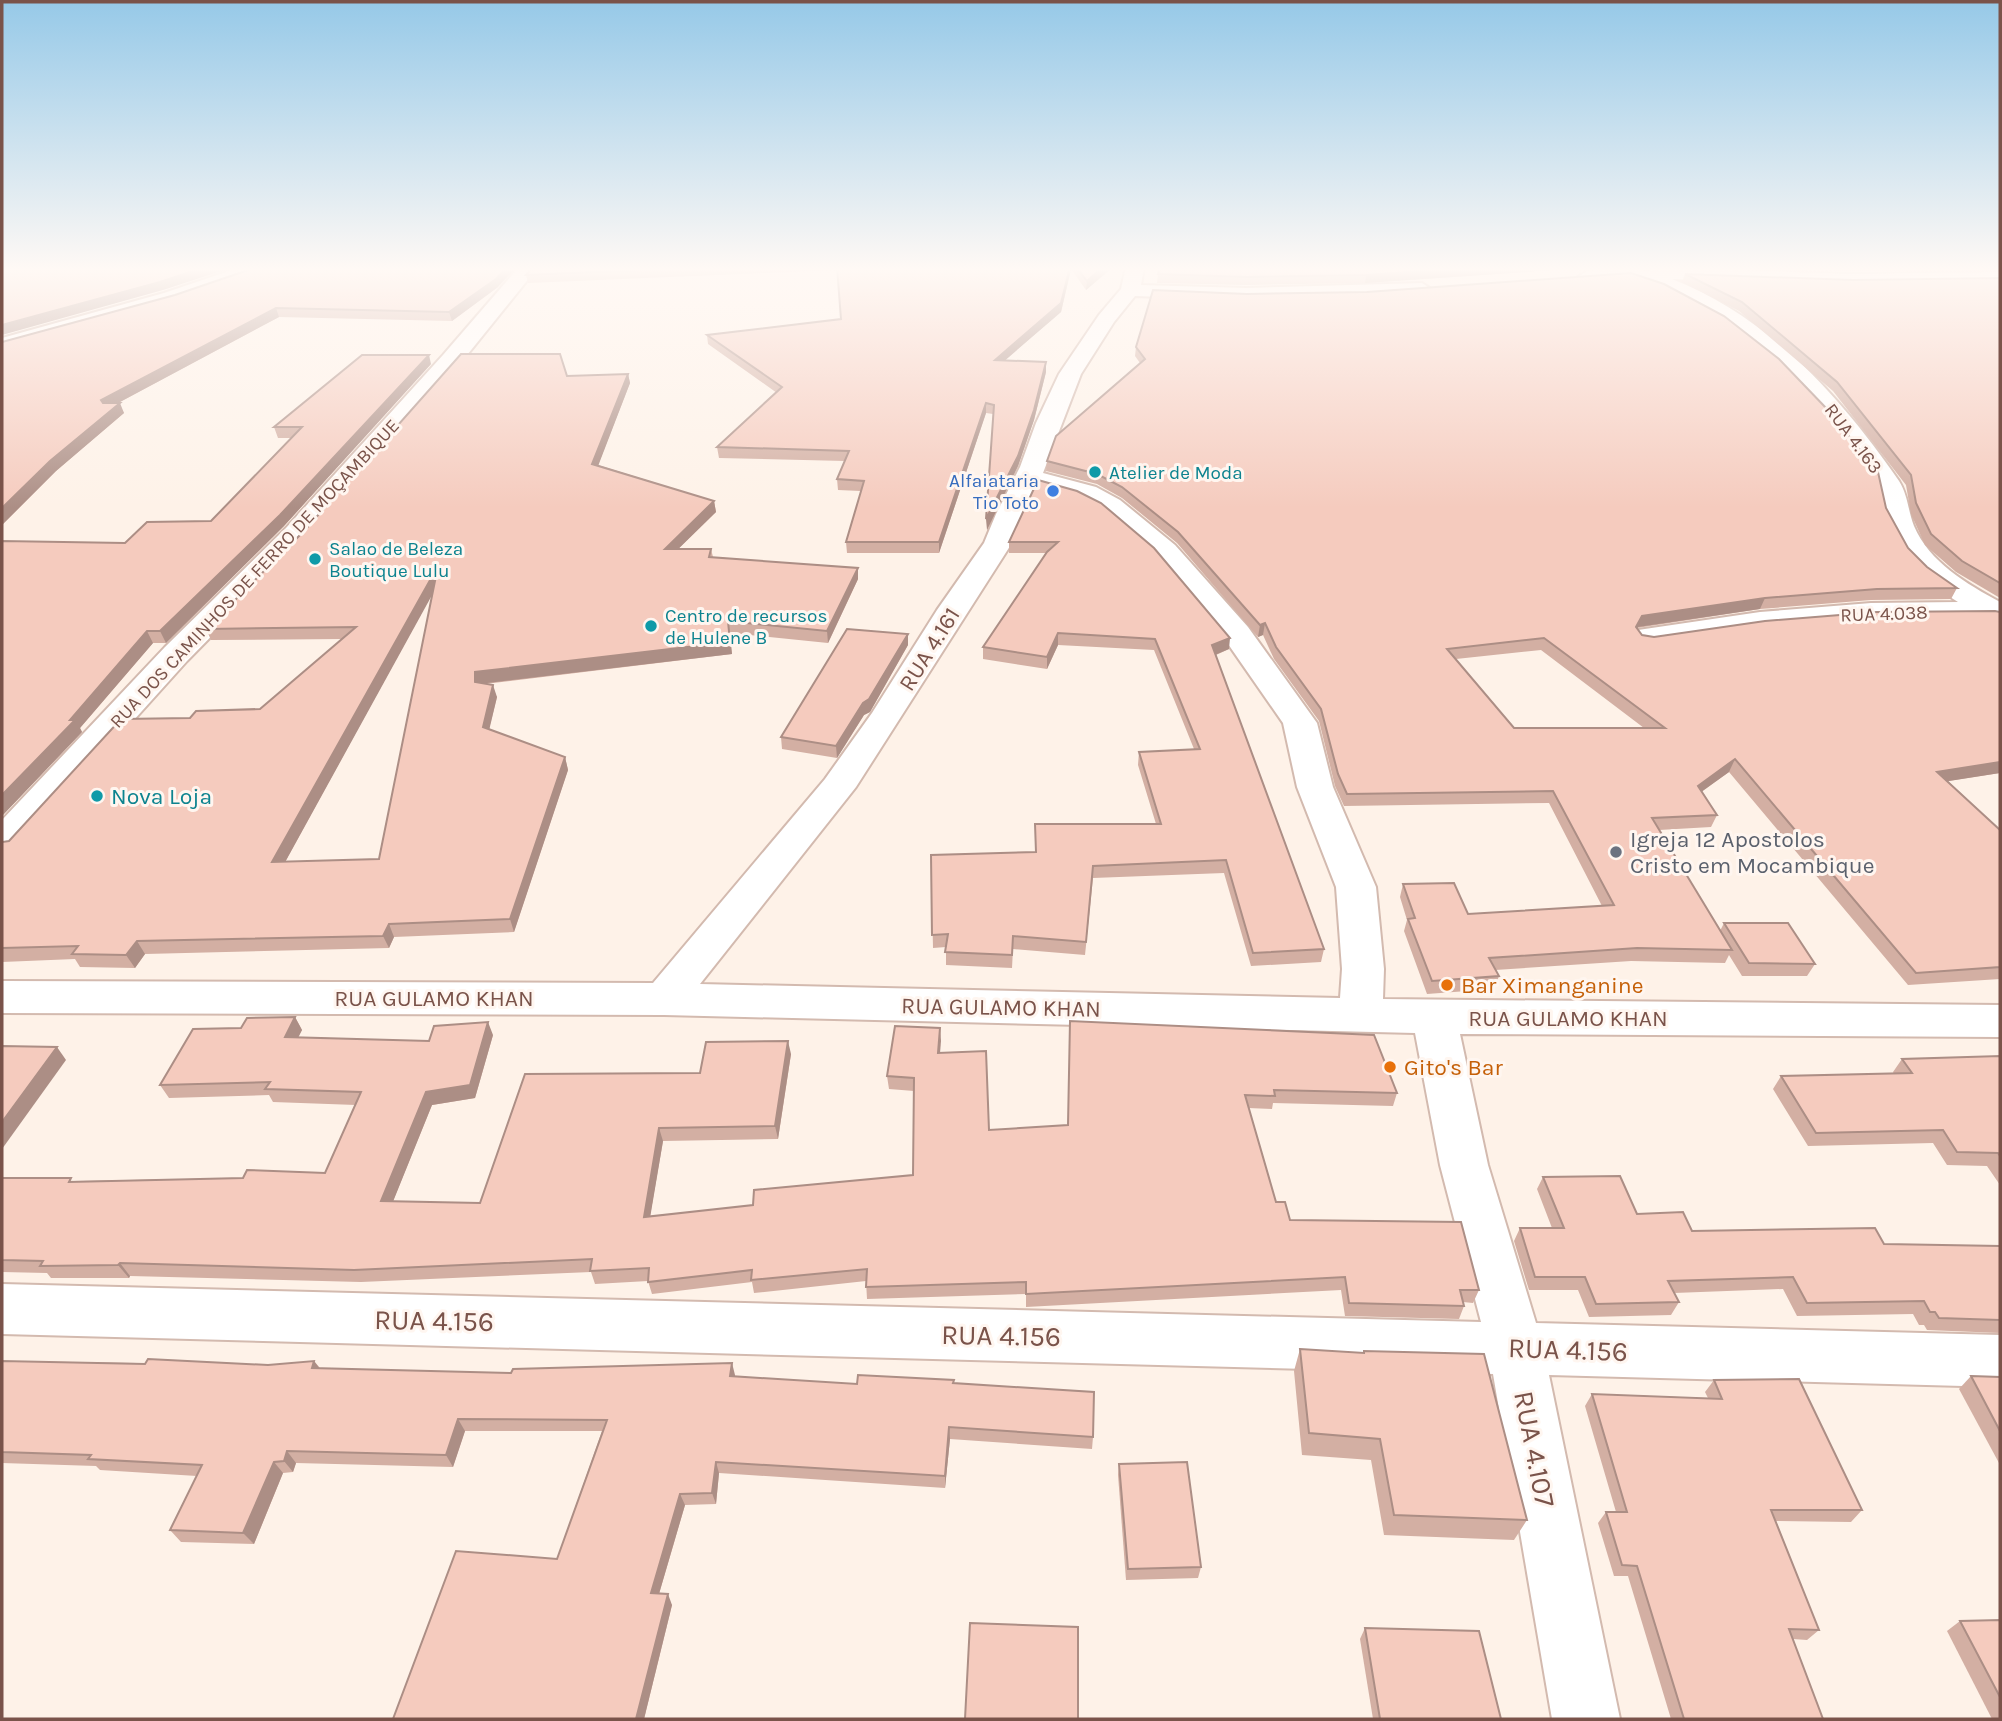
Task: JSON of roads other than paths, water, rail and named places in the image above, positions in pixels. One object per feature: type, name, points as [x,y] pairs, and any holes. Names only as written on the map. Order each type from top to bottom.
[{"type":"street","name":"RUA DOS CAMINHOS DE FERRO DE MOÇAMBIQUE","points":[[2,843],[176,654],[296,534],[462,347]]},
{"type":"street","name":"RUA 4.161","points":[[664,999],[838,787],[888,714],[952,610],[998,543],[1070,373],[1087,347]]},
{"type":"street","name":"RUA 4.163","points":[[1768,347],[1823,398],[1891,487],[1895,515],[1912,551],[1944,580],[1997,612]]},
{"type":"street","points":[[1028,477],[1087,493],[1111,506],[1164,551],[1237,634],[1300,723],[1315,787],[1356,887],[1363,969],[1362,1015]]},
{"type":"street","name":"RUA 4.038","points":[[1649,637],[1760,621],[1871,612],[1997,612]]},
{"type":"street","name":"RUA GULAMO KHAN","points":[[2,997],[664,999],[1434,1017],[2000,1021]]},
{"type":"street","name":"RUA 4.107","points":[[1434,1017],[1464,1165],[1516,1348],[1586,1719]]},
{"type":"street","name":"RUA 4.156","points":[[2,1310],[2000,1361]]},
{"type":"place","name":"Atelier de Moda","points":[[1095,472]]},
{"type":"place","name":"Alfaiataria Tio Toto","points":[[1053,491]]},
{"type":"place","name":"Salao de Beleza Boutique Lulu","points":[[315,559]]},
{"type":"place","name":"Centro de recursos de Hulene B","points":[[651,626]]},
{"type":"place","name":"Nova Loja","points":[[97,796]]},
{"type":"place","name":"Igreja 12 Apostolos Cristo em Mocambique","points":[[1616,852]]},
{"type":"place","name":"Bar Ximanganine","points":[[1447,985]]},
{"type":"place","name":"Gito's Bar","points":[[1390,1067]]}]
